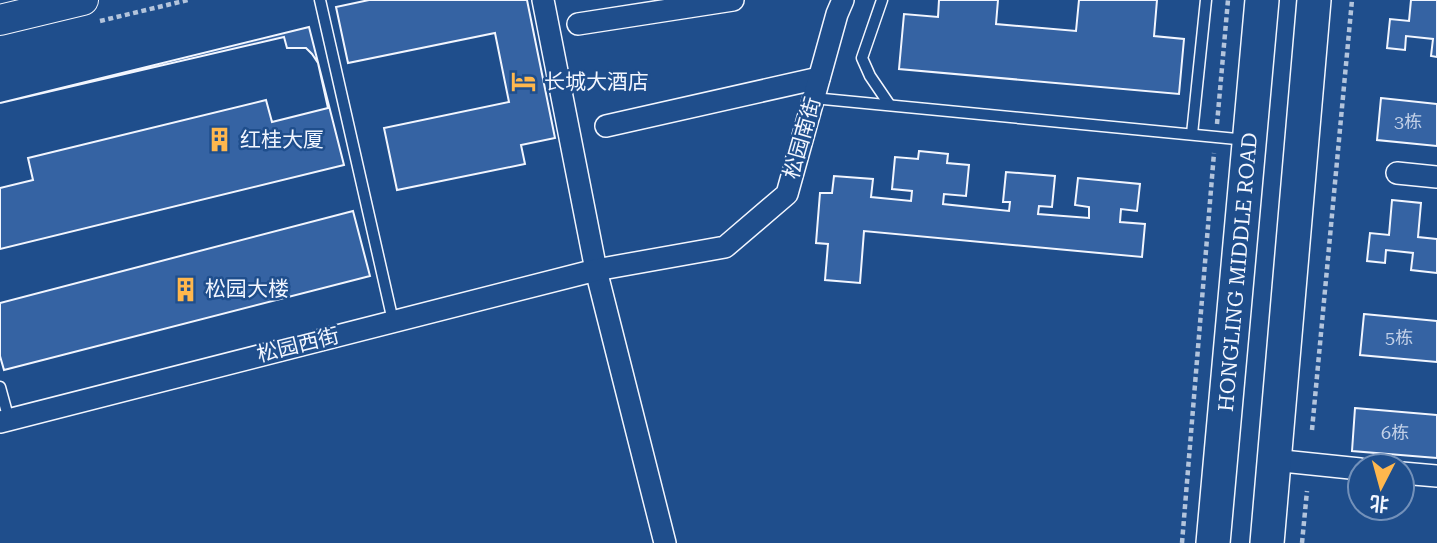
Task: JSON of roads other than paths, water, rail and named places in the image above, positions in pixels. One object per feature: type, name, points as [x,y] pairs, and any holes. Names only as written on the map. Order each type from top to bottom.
[{"type":"main road","points":[[0,20],[83,0]]},
{"type":"main road","name":"HONGLING MIDDLE ROAD","points":[[1213,543],[1262,0]]},
{"type":"main road","points":[[1267,543],[1314,0]]},
{"type":"street","points":[[542,0],[596,270],[665,543]]},
{"type":"street","points":[[578,24],[733,0]]},
{"type":"street","name":"松园南街","points":[[596,270],[725,247],[787,194],[843,0]]},
{"type":"street","points":[[606,126],[816,88]]},
{"type":"street","points":[[1397,173],[1437,177]]},
{"type":"street","name":"松园西街","points":[[5,421],[596,270]]},
{"type":"street","points":[[1273,460],[1346,467]]},
{"type":"street","points":[[1416,474],[1437,476]]},
{"type":"lane","points":[[320,0],[393,321]]},
{"type":"lane","points":[[883,0],[862,58],[870,76],[889,104]]},
{"type":"lane","points":[[1192,134],[1206,0]]},
{"type":"lane","points":[[816,88],[889,104],[1250,140]]},
{"type":"lane","points":[[0,387],[5,421]]},
{"type":"place","name":"长城大酒店","points":[[524,82]]},
{"type":"place","name":"红桂大厦","points":[[220,140]]},
{"type":"place","name":"松园大楼","points":[[185,289]]}]
